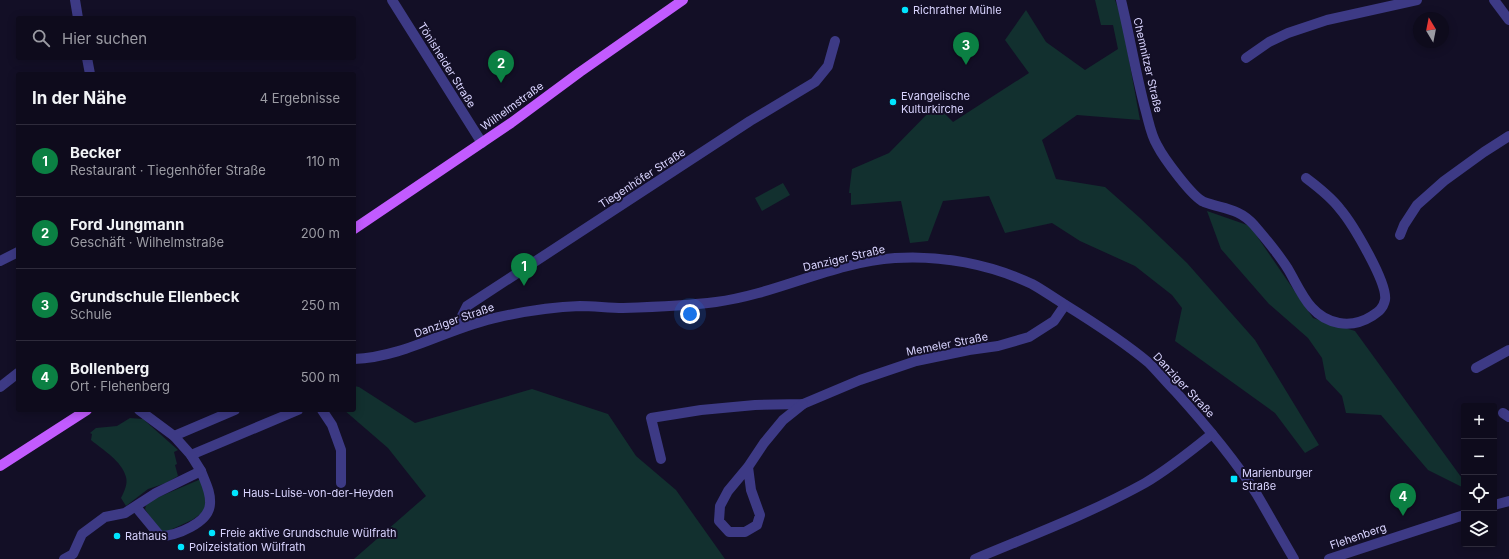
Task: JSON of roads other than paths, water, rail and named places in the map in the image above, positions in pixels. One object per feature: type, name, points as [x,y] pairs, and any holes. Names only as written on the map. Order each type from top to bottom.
[{"type":"main road","name":"Wilhelmstraße","points":[[356,228],[511,123],[580,72],[683,0]]},
{"type":"main road","points":[[0,466],[84,412]]},
{"type":"street","points":[[75,0],[78,16]]},
{"type":"street","name":"Tönisheider Straße","points":[[392,0],[482,143]]},
{"type":"street","name":"Chemnitzer Straße","points":[[1121,0],[1139,87],[1154,138],[1165,158],[1193,194],[1202,201],[1233,210],[1246,216],[1277,252],[1300,292],[1319,315],[1338,323],[1356,324],[1381,310],[1385,297],[1380,278],[1356,232],[1340,209],[1328,196],[1306,178]]},
{"type":"street","points":[[1246,58],[1269,42],[1327,20],[1416,0]]},
{"type":"street","points":[[1494,0],[1509,20]]},
{"type":"street","name":"Tiegenhöfer Straße","points":[[455,330],[467,306],[750,121],[815,82],[828,66],[834,41]]},
{"type":"street","points":[[87,60],[90,72]]},
{"type":"street","points":[[1400,235],[1404,225],[1417,205],[1450,177],[1509,136]]},
{"type":"street","points":[[0,260],[16,253]]},
{"type":"street","name":"Danziger Straße","points":[[356,360],[372,359],[410,348],[455,330],[496,317],[540,309],[580,306],[621,308],[719,302],[767,291],[849,266],[892,258],[919,257],[960,262],[996,270],[1034,285],[1118,339],[1149,364],[1189,406],[1256,493],[1294,559]]},
{"type":"street","name":"Memeler Straße","points":[[748,467],[751,490],[760,515],[757,525],[746,532],[729,532],[719,521],[720,506],[728,491],[783,420],[803,404],[860,380],[916,361],[969,350],[998,346],[1030,337],[1054,321],[1065,305]]},
{"type":"street","points":[[1476,368],[1509,350]]},
{"type":"street","points":[[0,387],[16,375]]},
{"type":"street","name":"Memeler Straße","points":[[661,460],[651,418],[701,410],[803,404]]},
{"type":"street","points":[[136,507],[160,536],[169,536],[182,532],[204,518],[210,506],[208,488],[201,471],[191,455],[174,436],[142,412]]},
{"type":"street","points":[[174,436],[230,412]]},
{"type":"street","points":[[191,455],[293,412]]},
{"type":"street","points":[[323,412],[332,425],[341,450],[341,483]]},
{"type":"street","points":[[975,559],[1115,499],[1141,485],[1177,462],[1212,434]]},
{"type":"street","points":[[64,559],[73,554],[82,534],[105,517],[126,512],[156,493],[201,471]]},
{"type":"street","points":[[1497,504],[1509,501]]},
{"type":"street","name":"Flehenberg","points":[[1329,559],[1461,516]]},
{"type":"place","name":"Richrather Mühle","points":[[905,10]]},
{"type":"place","name":"Grundschule Ellenbeck","points":[[966,65]]},
{"type":"place","name":"Ford Jungmann","points":[[501,83]]},
{"type":"place","name":"Evangelische Kulturkirche","points":[[893,102]]},
{"type":"place","name":"Becker","points":[[524,286]]},
{"type":"place","name":"Marienburger Straße","points":[[1234,479]]},
{"type":"place","name":"Haus-Luise-von-der-Heyden","points":[[235,493]]},
{"type":"place","name":"Bollenberg","points":[[1403,516]]},
{"type":"place","name":"Freie aktive Grundschule Wülfrath","points":[[212,533]]},
{"type":"place","name":"Rathaus","points":[[117,536]]},
{"type":"place","name":"Polizeistation Wülfrath","points":[[181,547]]}]
